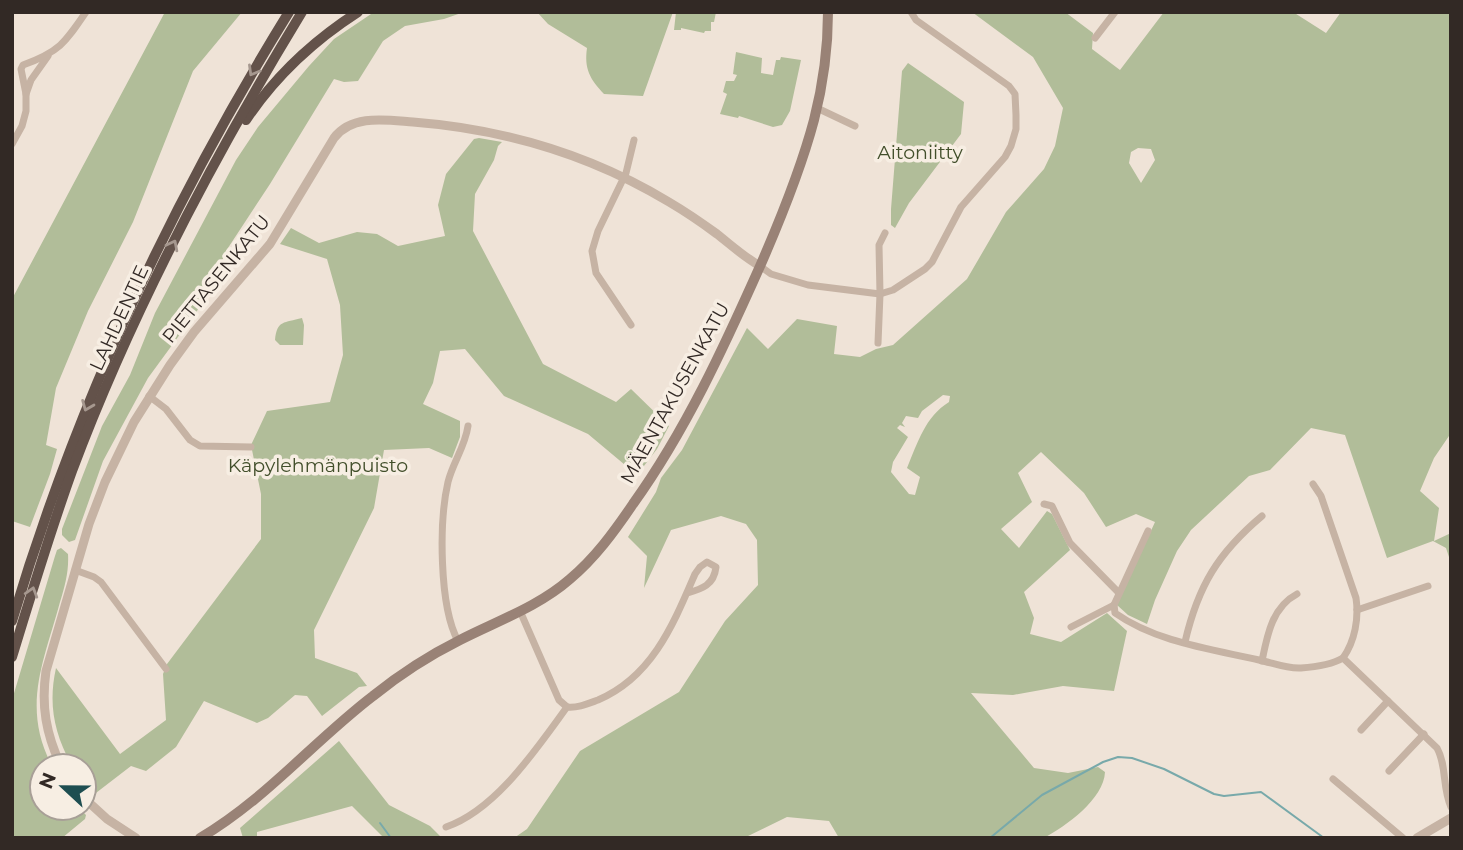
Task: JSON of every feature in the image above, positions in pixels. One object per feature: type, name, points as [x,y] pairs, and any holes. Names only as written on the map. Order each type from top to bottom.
[{"type":"highway","name":"LAHDENTIE","points":[[12,621],[61,472],[136,294],[209,150],[289,12]]},
{"type":"highway","name":"LAHDENTIE","points":[[12,657],[53,525],[89,428],[150,291],[203,187],[302,12]]},
{"type":"highway","points":[[203,187],[253,110],[280,76],[313,44],[358,12]]},
{"type":"main road","name":"MÄENTAKUSENKATU","points":[[200,838],[275,783],[319,741],[374,695],[458,641],[520,611],[560,587],[596,555],[663,460],[719,357],[760,266],[806,147],[817,108],[826,48],[828,12]]},
{"type":"street","points":[[26,94],[31,80],[48,56],[69,36],[86,12]]},
{"type":"street","points":[[760,266],[771,274],[807,285],[880,294],[893,290],[932,262],[961,207],[1005,157],[1016,130],[1015,94],[1012,89],[916,20],[911,12]]},
{"type":"street","points":[[1095,38],[1115,12]]},
{"type":"street","points":[[12,144],[22,126],[26,111],[23,65],[48,56]]},
{"type":"street","points":[[817,108],[855,126]]},
{"type":"street","name":"PIETTASENKATU","points":[[55,752],[48,736],[43,693],[47,671],[89,524],[105,482],[149,396],[194,332],[270,244],[334,138],[348,124],[368,120],[404,121],[494,133],[553,149],[624,178],[694,218],[760,266]]},
{"type":"street","points":[[631,325],[600,279],[592,260],[593,243],[624,178],[634,140]]},
{"type":"street","points":[[878,343],[879,245],[885,233]]},
{"type":"street","points":[[149,396],[166,409],[190,440],[200,446],[251,447]]},
{"type":"street","points":[[458,641],[450,625],[442,544],[449,478],[465,442],[468,426]]},
{"type":"street","points":[[1148,531],[1118,593],[1114,605],[1115,613],[1132,624],[1185,642],[1300,668],[1325,664],[1343,658],[1352,639],[1357,610],[1351,579],[1321,496],[1313,484]]},
{"type":"street","points":[[1044,504],[1052,506],[1070,543],[1118,593]]},
{"type":"street","points":[[1185,642],[1196,601],[1207,577],[1231,545],[1262,516]]},
{"type":"street","points":[[520,611],[559,700],[567,707],[576,708],[608,695],[631,681],[649,664],[671,628],[687,593],[700,567],[707,562],[716,567],[715,574],[704,588],[687,593]]},
{"type":"street","points":[[75,570],[101,582],[166,670]]},
{"type":"street","points":[[1357,610],[1428,586]]},
{"type":"street","points":[[1262,660],[1273,619],[1287,601],[1297,594]]},
{"type":"street","points":[[1071,627],[1114,605]]},
{"type":"street","points":[[1343,658],[1424,734],[1441,756],[1444,789],[1451,807]]},
{"type":"street","points":[[1361,730],[1388,701]]},
{"type":"street","points":[[446,827],[462,821],[486,802],[522,765],[567,707]]},
{"type":"street","points":[[1389,771],[1424,734]]},
{"type":"street","points":[[1333,779],[1403,838]]},
{"type":"street","points":[[98,810],[134,837]]},
{"type":"street","points":[[1417,838],[1451,818]]},
{"type":"green space","points":[[165,12],[242,12],[193,71],[133,222],[88,311],[56,388],[46,445],[57,449],[30,527],[12,521],[12,299]]},
{"type":"green space","points":[[374,12],[464,12],[444,19],[405,26],[383,41],[358,81],[344,82],[334,79],[226,251],[214,281],[197,311],[148,378],[103,461],[75,540],[69,542],[62,535],[62,529],[102,426],[130,375],[155,313],[236,160],[258,127],[334,39]]},
{"type":"green space","points":[[537,12],[673,12],[643,96],[604,94],[589,73],[586,62],[587,48],[548,24]]},
{"type":"green space","points":[[676,12],[716,12],[714,22],[711,22],[711,31],[704,33],[681,28],[674,30]]},
{"type":"green space","points":[[972,12],[1065,12],[1093,33],[1092,49],[1120,70],[1164,12],[1293,12],[1326,33],[1341,12],[1451,12],[1451,433],[1434,458],[1420,491],[1439,508],[1434,541],[1451,533],[1451,563],[1446,548],[1433,541],[1387,558],[1345,435],[1311,428],[1270,470],[1249,476],[1191,530],[1177,551],[1147,624],[1128,615],[1117,605],[1155,522],[1136,514],[1106,527],[1084,493],[1041,452],[1018,473],[1032,502],[1001,529],[1019,548],[1047,511],[1052,514],[1070,550],[1024,592],[1034,618],[1030,634],[1061,642],[1107,613],[1127,631],[1114,691],[1063,686],[1013,695],[971,693],[1034,768],[1068,773],[1098,767],[1105,772],[1103,782],[1091,802],[1063,826],[1044,838],[839,838],[829,821],[787,817],[744,838],[514,838],[527,829],[580,751],[679,692],[725,621],[758,585],[757,540],[746,524],[721,516],[671,530],[644,588],[647,556],[628,537],[656,492],[661,478],[682,450],[747,328],[768,349],[797,319],[837,326],[834,354],[860,357],[893,345],[967,279],[1006,212],[1044,169],[1055,146],[1063,108],[1033,57]],"holes":[[[1138,148],[1151,149],[1155,160],[1141,183],[1129,163],[1131,152]],[[943,395],[950,396],[949,402],[928,423],[907,468],[920,477],[915,495],[909,494],[891,472],[893,462],[908,437],[897,428],[900,425],[905,427],[902,423],[906,416],[918,418],[922,411]]]},
{"type":"green space","points":[[736,52],[762,58],[761,73],[773,75],[776,60],[781,57],[801,60],[790,111],[782,125],[773,127],[739,116],[720,114],[727,94],[723,92],[726,81],[734,81],[737,75],[733,74]]},
{"type":"green space","name":"Aitoniitty","points":[[908,63],[964,102],[961,134],[909,203],[895,228],[891,225],[891,209],[902,71]]},
{"type":"green space","name":"Käpylehmänpuisto","points":[[474,139],[502,142],[475,194],[473,231],[543,364],[616,402],[631,389],[669,426],[657,449],[637,475],[588,434],[504,396],[465,349],[440,351],[433,383],[423,404],[460,421],[460,437],[452,458],[429,448],[384,450],[374,508],[314,630],[315,658],[357,673],[367,686],[359,687],[322,716],[307,696],[295,695],[268,718],[257,723],[204,701],[176,747],[146,771],[131,766],[98,791],[98,752],[66,752],[61,742],[53,706],[56,668],[120,754],[166,720],[163,674],[167,664],[261,539],[261,494],[251,445],[267,411],[330,402],[343,355],[340,305],[327,259],[280,244],[291,228],[319,243],[357,232],[377,234],[398,246],[445,236],[438,205],[446,174]]},
{"type":"green space","points":[[302,318],[303,345],[280,345],[275,340],[280,326]]},
{"type":"green space","points":[[61,548],[68,554],[67,572],[38,684],[38,724],[46,752],[28,752],[28,822],[81,822],[62,838],[12,838],[12,700],[57,550]]},
{"type":"green space","points":[[339,741],[389,805],[430,826],[442,838],[384,838],[352,806],[257,832],[257,838],[243,838],[240,828]]},
{"type":"waterway","points":[[990,838],[1042,795],[1103,762],[1118,757],[1132,758],[1164,769],[1214,794],[1224,796],[1261,792],[1324,838]]},
{"type":"waterway","points":[[380,823],[391,838]]}]
